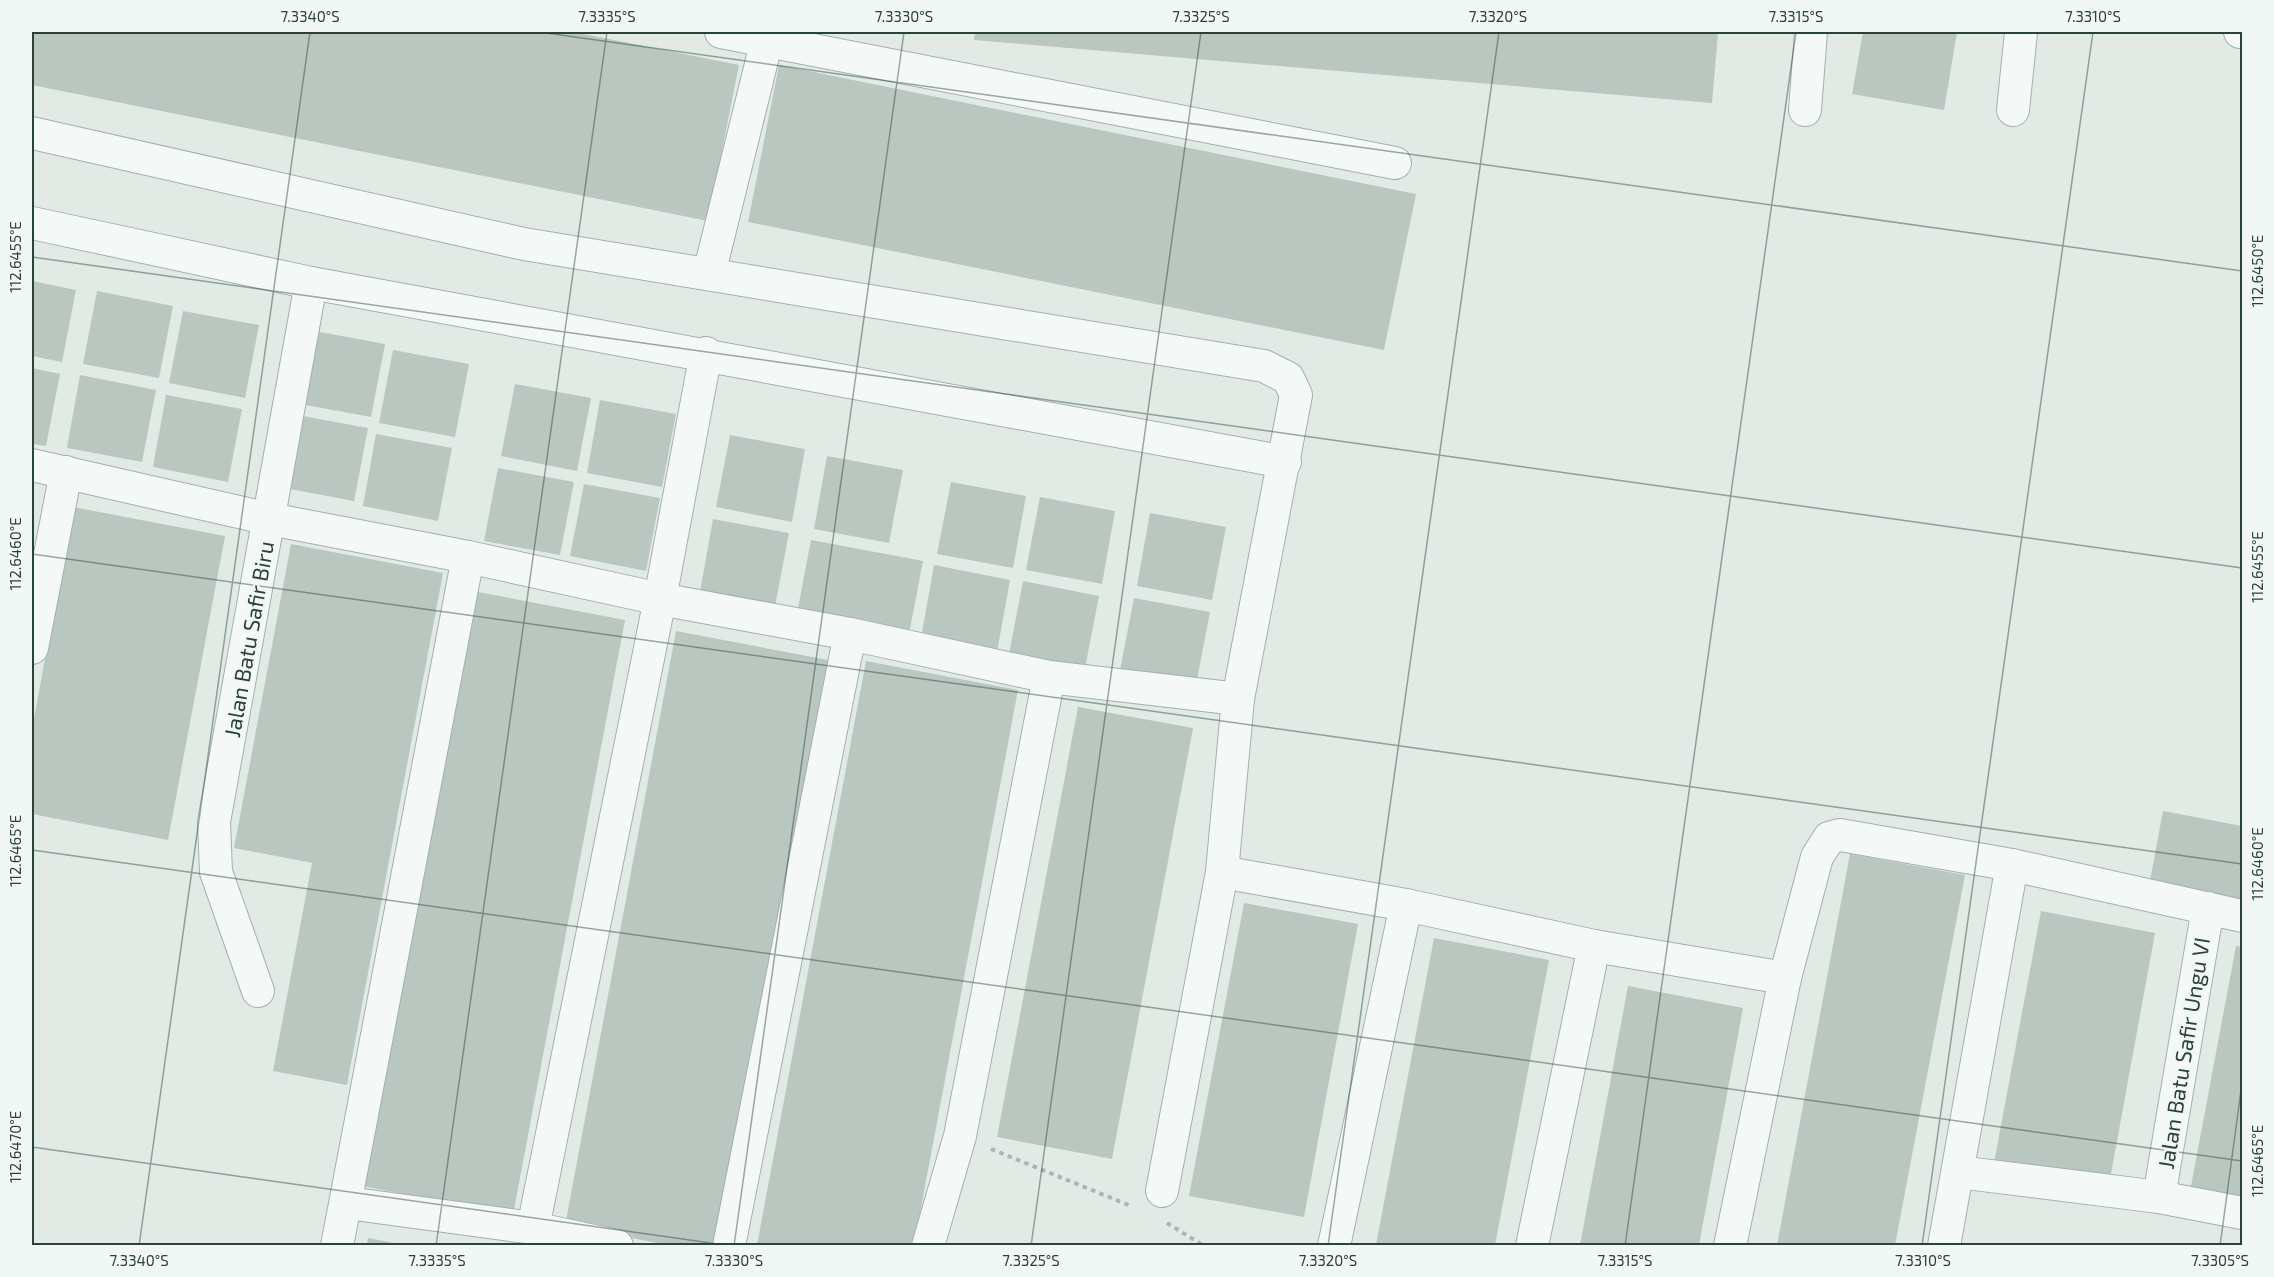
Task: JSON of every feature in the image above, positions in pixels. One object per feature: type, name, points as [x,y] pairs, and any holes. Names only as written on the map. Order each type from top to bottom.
[{"type":"street","points":[[721,32],[768,36],[1395,163]]},
{"type":"street","points":[[1805,110],[1810,32]]},
{"type":"street","points":[[2013,110],[2021,32]]},
{"type":"street","points":[[709,274],[768,36]]},
{"type":"street","points":[[32,134],[524,244],[1264,366],[1288,378],[1296,395],[1238,699],[1222,872],[1161,1191]]},
{"type":"street","points":[[32,223],[311,283],[1285,462]]},
{"type":"street","name":"Jalan Batu Safir Biru","points":[[258,991],[216,872],[213,844],[214,822],[311,283]]},
{"type":"street","points":[[533,1228],[660,599],[706,354]]},
{"type":"street","points":[[32,465],[270,519],[468,557],[660,599],[850,634],[1049,677],[1238,699]]},
{"type":"street","points":[[32,648],[66,472]]},
{"type":"street","points":[[338,1245],[468,557]]},
{"type":"street","points":[[729,1245],[850,634]]},
{"type":"street","points":[[928,1245],[960,1136],[1049,677]]},
{"type":"street","points":[[1730,1245],[1785,978],[1816,857],[1823,844],[1834,835],[2012,865],[2242,916]]},
{"type":"street","points":[[1944,1245],[2012,865]]},
{"type":"street","points":[[1222,872],[1406,905],[1594,946],[1785,978]]},
{"type":"street","points":[[1334,1245],[1406,905]]},
{"type":"street","name":"Jalan Batu Safir Ungu VI","points":[[2159,1197],[2208,908]]},
{"type":"street","points":[[1532,1245],[1594,946]]},
{"type":"street","points":[[1958,1172],[2159,1197],[2242,1214]]},
{"type":"street","points":[[347,1203],[533,1228],[617,1245]]},
{"type":"path","points":[[960,1136],[1134,1208]]},
{"type":"path","points":[[1166,1222],[1204,1245]]},
{"type":"building","points":[[32,32],[574,32],[739,65],[708,221],[32,85]]},
{"type":"building","points":[[975,32],[1718,33],[1712,103],[974,40]]},
{"type":"building","points":[[1863,32],[1957,32],[1944,110],[1852,94]]},
{"type":"building","points":[[779,65],[1416,194],[1384,350],[748,222]]},
{"type":"building","points":[[32,281],[76,290],[62,362],[32,356]]},
{"type":"building","points":[[97,291],[173,306],[159,378],[83,364]]},
{"type":"building","points":[[183,311],[259,325],[245,398],[169,383]]},
{"type":"building","points":[[309,330],[385,344],[371,417],[295,403]]},
{"type":"building","points":[[393,350],[469,364],[455,437],[379,423]]},
{"type":"building","points":[[32,368],[60,374],[46,446],[32,444]]},
{"type":"building","points":[[80,375],[156,390],[142,462],[67,448]]},
{"type":"building","points":[[515,384],[591,398],[577,471],[501,456]]},
{"type":"building","points":[[166,395],[242,409],[228,482],[153,467]]},
{"type":"building","points":[[600,400],[676,414],[662,487],[587,473]]},
{"type":"building","points":[[292,414],[368,428],[354,501],[279,487]]},
{"type":"building","points":[[376,434],[452,448],[438,521],[363,506]]},
{"type":"building","points":[[730,435],[805,449],[792,522],[716,507]]},
{"type":"building","points":[[827,456],[903,470],[889,543],[814,529]]},
{"type":"building","points":[[498,468],[574,482],[560,555],[484,541]]},
{"type":"building","points":[[951,482],[1026,496],[1013,568],[937,554]]},
{"type":"building","points":[[584,484],[660,498],[646,571],[570,556]]},
{"type":"building","points":[[1040,497],[1115,511],[1102,584],[1026,570]]},
{"type":"building","points":[[73,507],[225,536],[168,840],[32,814],[32,729]]},
{"type":"building","points":[[1150,513],[1226,527],[1212,600],[1137,586]]},
{"type":"building","points":[[713,519],[789,533],[775,606],[700,592]]},
{"type":"building","points":[[811,540],[923,561],[909,634],[797,613]]},
{"type":"building","points":[[291,544],[443,573],[347,1085],[273,1071],[312,863],[234,848]]},
{"type":"building","points":[[934,565],[1010,580],[997,652],[921,638]]},
{"type":"building","points":[[1023,581],[1099,596],[1085,668],[1009,654]]},
{"type":"building","points":[[473,591],[625,620],[513,1215],[362,1186]]},
{"type":"building","points":[[1134,598],[1210,612],[1196,685],[1120,670]]},
{"type":"building","points":[[676,631],[828,660],[719,1245],[669,1245],[565,1226]]},
{"type":"building","points":[[866,661],[1018,690],[914,1245],[757,1245]]},
{"type":"building","points":[[1078,707],[1193,728],[1112,1159],[997,1137]]},
{"type":"building","points":[[2163,811],[2242,826],[2242,909],[2148,891]]},
{"type":"building","points":[[1850,854],[1965,875],[1895,1245],[1777,1245]]},
{"type":"building","points":[[1244,903],[1358,924],[1304,1217],[1189,1196]]},
{"type":"building","points":[[2041,911],[2155,933],[2109,1185],[1994,1163]]},
{"type":"building","points":[[1434,938],[1549,960],[1495,1245],[1376,1245]]},
{"type":"building","points":[[2236,946],[2242,947],[2242,1208],[2189,1197]]},
{"type":"building","points":[[1628,986],[1743,1008],[1699,1245],[1580,1245]]},
{"type":"building","points":[[368,1238],[400,1244],[400,1245],[367,1245]]}]
